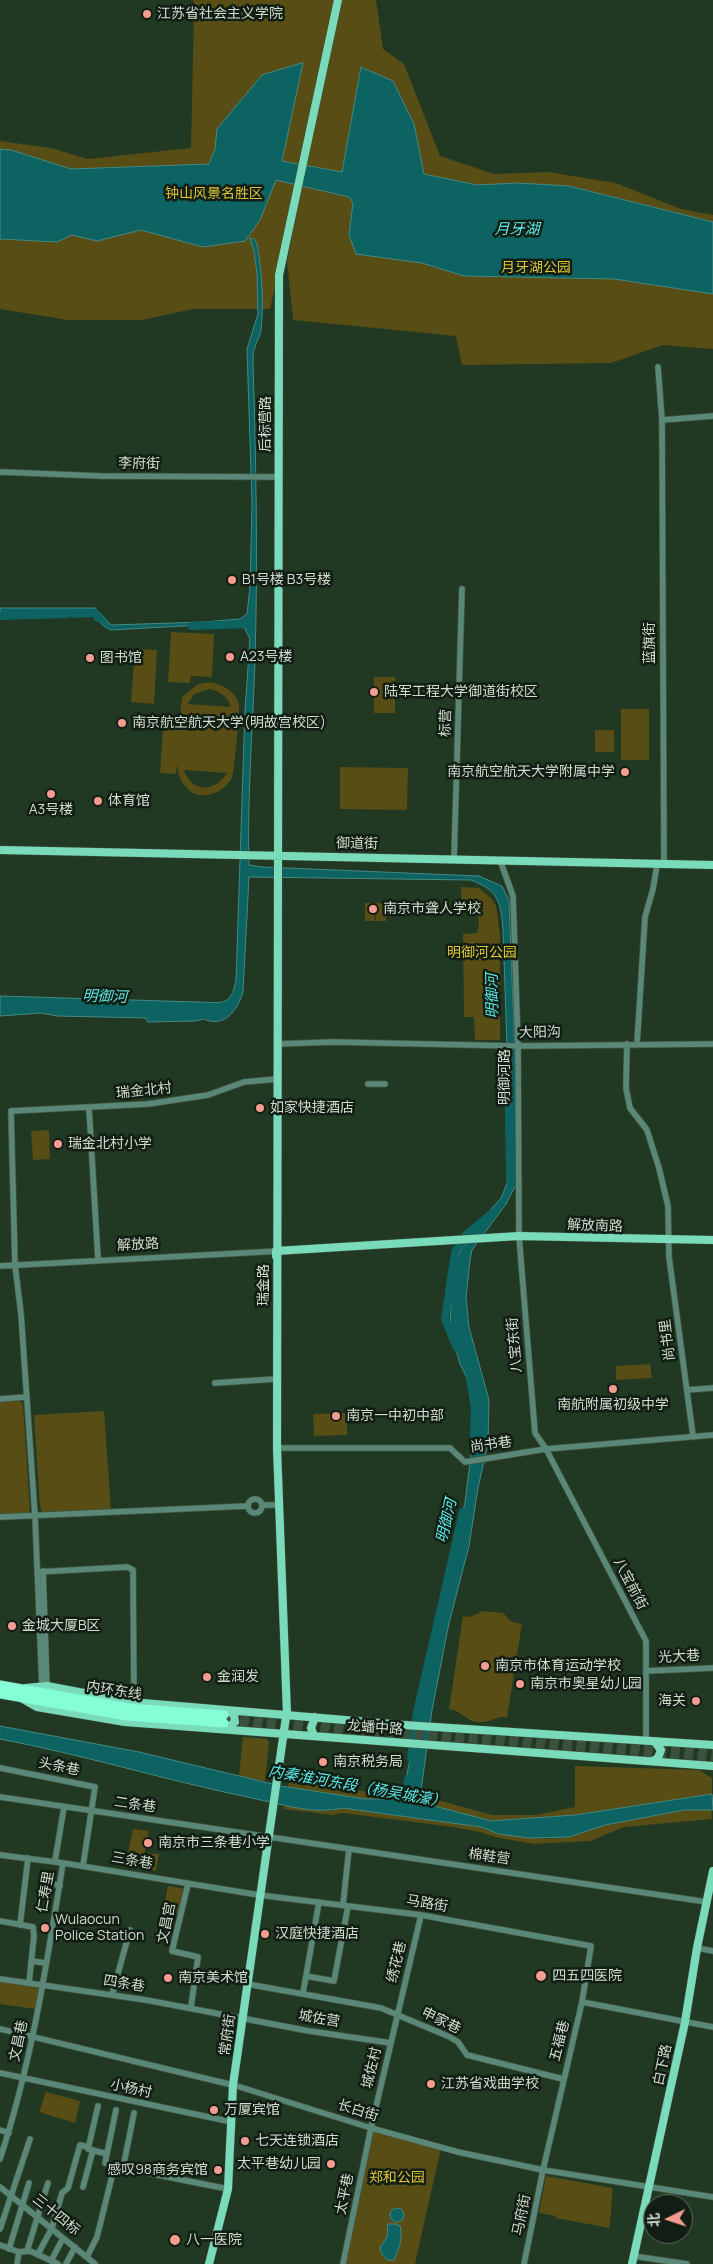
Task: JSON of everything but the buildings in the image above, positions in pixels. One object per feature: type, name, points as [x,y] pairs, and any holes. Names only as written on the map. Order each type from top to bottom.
[{"type":"highway","name":"内环东线","points":[[0,1685],[19,1692],[127,1716],[224,1719]]},
{"type":"highway","name":"内环东线","points":[[0,1694],[19,1692]]},
{"type":"main road","name":"后标营路","points":[[276,855],[279,275],[338,0]]},
{"type":"main road","name":"御道街","points":[[0,850],[713,865]]},
{"type":"main road","name":"瑞金路","points":[[276,855],[276,1448],[279,1505]]},
{"type":"main road","points":[[386,1244],[519,1236]]},
{"type":"main road","name":"常府街","points":[[209,2264],[228,2189],[233,2085],[267,1837],[287,1714],[279,1505]]},
{"type":"main road","name":"龙蟠中路","points":[[19,1692],[44,1686],[224,1719],[284,1734],[713,1766]]},
{"type":"main road","name":"龙蟠中路","points":[[19,1692],[37,1707],[125,1722],[224,1719],[287,1714],[431,1727],[713,1745]]},
{"type":"main road","points":[[314,1736],[311,1728],[315,1717]]},
{"type":"main road","points":[[653,1761],[661,1753],[659,1746],[654,1742]]},
{"type":"main road","name":"白下路","points":[[632,2260],[685,2022],[696,1948],[713,1871]]},
{"type":"street","name":"蓝旗街","points":[[636,1044],[645,918],[660,865],[662,420],[658,367]]},
{"type":"street","points":[[662,420],[713,416]]},
{"type":"street","name":"李府街","points":[[0,472],[101,476],[278,477]]},
{"type":"street","name":"标营","points":[[454,859],[462,589]]},
{"type":"street","name":"明御河路","points":[[500,860],[513,896],[518,1046],[519,1236]]},
{"type":"street","name":"大阳沟","points":[[277,1044],[333,1042],[518,1046],[713,1044]]},
{"type":"street","name":"尚书里","points":[[627,1044],[626,1088],[630,1108],[647,1130],[668,1206],[669,1240],[693,1436]]},
{"type":"street","name":"瑞金北村","points":[[15,1265],[11,1111],[148,1104],[208,1095],[244,1082],[277,1079]]},
{"type":"street","points":[[368,1084],[385,1084]]},
{"type":"street","points":[[89,1108],[98,1259]]},
{"type":"street","name":"解放南路","points":[[449,1240],[519,1236],[713,1240]]},
{"type":"street","name":"八宝东街","points":[[519,1236],[536,1433],[546,1449]]},
{"type":"street","points":[[276,1251],[386,1244]]},
{"type":"street","name":"解放路","points":[[0,1266],[98,1259],[276,1251]]},
{"type":"street","points":[[15,1265],[41,1571],[44,1686]]},
{"type":"street","points":[[215,1383],[276,1379]]},
{"type":"street","points":[[687,1390],[713,1388]]},
{"type":"street","points":[[0,1398],[26,1397]]},
{"type":"street","name":"尚书巷","points":[[276,1448],[450,1448],[465,1462],[546,1449],[713,1435]]},
{"type":"street","name":"八宝前街","points":[[546,1449],[646,1641],[646,1742]]},
{"type":"street","points":[[255,1498],[261,1501],[262,1506],[261,1510],[254,1513],[250,1511],[248,1506],[249,1502],[255,1498]]},
{"type":"street","points":[[262,1506],[279,1505]]},
{"type":"street","points":[[0,1518],[248,1506]]},
{"type":"street","points":[[41,1571],[127,1568],[132,1570],[134,1702]]},
{"type":"street","name":"光大巷","points":[[646,1671],[713,1668]]},
{"type":"street","name":"头条巷","points":[[0,1768],[95,1787],[83,1866]]},
{"type":"street","name":"二条巷","points":[[0,1798],[267,1837]]},
{"type":"street","points":[[55,1861],[64,1807]]},
{"type":"street","name":"棉鞋营","points":[[267,1837],[707,1902]]},
{"type":"street","points":[[306,1976],[334,1981],[345,1906],[349,1849]]},
{"type":"street","name":"三条巷","points":[[0,1855],[64,1862],[259,1895]]},
{"type":"street","points":[[20,1925],[28,1858]]},
{"type":"street","name":"仁寿里","points":[[43,1984],[64,1862]]},
{"type":"street","points":[[44,1881],[60,1886]]},
{"type":"street","name":"文昌宫","points":[[188,1884],[172,1951],[198,1957],[191,2007]]},
{"type":"street","name":"马路街","points":[[259,1895],[421,1915],[591,1946]]},
{"type":"street","points":[[303,1993],[319,1902]]},
{"type":"street","name":"绣花巷","points":[[398,2015],[421,1915]]},
{"type":"street","points":[[0,1922],[33,1927],[29,1983]]},
{"type":"street","points":[[112,1995],[130,1930]]},
{"type":"street","name":"五福巷","points":[[543,2170],[582,2002],[591,1946]]},
{"type":"street","points":[[696,1948],[713,1951]]},
{"type":"street","points":[[31,1961],[46,1963]]},
{"type":"street","name":"四条巷","points":[[0,1979],[191,2007],[243,2017]]},
{"type":"street","name":"文昌巷","points":[[0,2159],[24,2078],[34,2037],[43,1984]]},
{"type":"street","name":"申家巷","points":[[247,1984],[381,2008],[450,2037],[458,2042],[468,2056],[563,2079]]},
{"type":"street","points":[[582,2002],[713,2027]]},
{"type":"street","name":"城佐村","points":[[371,2128],[398,2015]]},
{"type":"street","name":"城佐营","points":[[243,2017],[310,2031],[391,2044]]},
{"type":"street","name":"长白街","points":[[0,2029],[233,2085],[371,2128],[460,2153],[543,2170],[713,2197]]},
{"type":"street","name":"小杨村","points":[[0,2072],[232,2122]]},
{"type":"street","points":[[83,2187],[98,2106]]},
{"type":"street","points":[[116,2110],[105,2164],[228,2189]]},
{"type":"street","points":[[87,2257],[97,2237],[134,2113]]},
{"type":"street","name":"太平巷","points":[[343,2264],[371,2128]]},
{"type":"street","points":[[0,2130],[9,2133]]},
{"type":"street","points":[[0,2230],[30,2138]]},
{"type":"street","points":[[38,2254],[52,2228],[62,2193],[68,2188],[80,2145],[107,2154]]},
{"type":"street","name":"马府街","points":[[524,2264],[543,2170]]},
{"type":"street","points":[[9,2248],[28,2183]]},
{"type":"street","points":[[27,2251],[48,2183]]},
{"type":"street","name":"三十四标","points":[[0,2187],[95,2264]]},
{"type":"street","points":[[51,2261],[63,2238]]},
{"type":"street","points":[[0,2245],[19,2252],[27,2251],[38,2254],[58,2264]]},
{"type":"street","points":[[66,2264],[75,2247]]},
{"type":"street","points":[[17,2264],[19,2252]]},
{"type":"street","points":[[632,2260],[687,2264]]},
{"type":"green space","points":[[193,0],[376,0],[383,49],[404,64],[440,156],[494,174],[548,172],[616,183],[681,209],[713,215],[713,349],[663,345],[611,363],[462,365],[456,336],[293,320],[287,261],[333,30],[270,309],[193,309],[142,320],[68,320],[0,309],[0,141],[51,148],[88,159],[191,148]]},
{"type":"green space","points":[[171,632],[214,634],[212,677],[191,676],[190,683],[168,682]]},
{"type":"green space","points":[[135,649],[157,650],[154,704],[131,702]]},
{"type":"green space","points":[[374,677],[395,677],[395,713],[374,713]]},
{"type":"green space","points":[[211,682],[224,687],[232,692],[239,705],[237,742],[232,778],[218,792],[205,795],[198,795],[185,786],[180,777],[177,764],[176,774],[160,773],[164,716],[180,717],[182,697],[198,684]],"holes":[[[209,689],[223,695],[231,707],[188,704],[194,694]],[[184,770],[227,773],[216,784],[204,787],[193,783]]]},
{"type":"green space","points":[[621,709],[649,709],[649,760],[621,760]]},
{"type":"green space","points":[[595,730],[614,730],[614,752],[595,752]]},
{"type":"green space","points":[[340,767],[408,768],[407,810],[340,809]]},
{"type":"green space","name":"明御河公园","points":[[461,887],[479,888],[492,899],[496,906],[500,936],[500,1040],[475,1040],[474,1017],[464,1017],[463,934],[477,933],[479,923],[475,910],[462,902]]},
{"type":"green space","points":[[365,903],[375,903],[375,921],[365,921]]},
{"type":"green space","points":[[376,903],[386,903],[386,921],[376,921]]},
{"type":"green space","points":[[49,1130],[50,1159],[33,1160],[31,1131]]},
{"type":"green space","points":[[650,1364],[652,1378],[616,1380],[616,1366]]},
{"type":"green space","points":[[0,1401],[20,1401],[23,1404],[30,1511],[27,1513],[0,1514]]},
{"type":"green space","points":[[104,1411],[111,1509],[42,1512],[40,1507],[34,1415]]},
{"type":"green space","points":[[347,1413],[347,1435],[314,1436],[313,1414]]},
{"type":"green space","name":"南京市体育运动学校","points":[[483,1611],[503,1613],[512,1622],[522,1624],[507,1717],[478,1722],[449,1709],[463,1616],[470,1617]]},
{"type":"green space","points":[[243,1737],[266,1739],[269,1742],[265,1781],[239,1776]]},
{"type":"green space","points":[[575,1766],[699,1770],[712,1778],[712,1794],[575,1815],[491,1821],[408,1799],[365,1799],[288,1787],[289,1779],[369,1792],[409,1792],[492,1815],[536,1815],[575,1807]]},
{"type":"green space","points":[[285,1805],[332,1811],[342,1808],[481,1827],[513,1836],[535,1838],[568,1837],[600,1826],[658,1814],[684,1811],[711,1809],[712,1819],[624,1827],[590,1841],[534,1844],[453,1827],[343,1813],[332,1815],[284,1809]]},
{"type":"green space","points":[[133,1829],[149,1831],[142,1865],[139,1864],[139,1860],[127,1857]]},
{"type":"green space","points":[[148,1853],[159,1854],[156,1871],[146,1869]]},
{"type":"green space","points":[[168,1886],[185,1889],[179,1915],[163,1912]]},
{"type":"green space","points":[[0,1981],[40,1987],[36,2009],[0,2004]]},
{"type":"green space","points":[[46,2092],[80,2101],[75,2123],[39,2112]]},
{"type":"green space","name":"郑和公园","points":[[371,2128],[441,2148],[415,2264],[343,2264]]},
{"type":"green space","points":[[546,2176],[613,2188],[609,2228],[539,2213]]},
{"type":"water","name":"月牙湖","points":[[303,63],[282,161],[342,172],[361,67],[393,81],[414,124],[424,174],[477,185],[518,183],[569,186],[713,222],[713,294],[614,279],[464,276],[422,263],[356,254],[349,235],[353,203],[349,197],[276,180],[260,220],[245,241],[203,247],[141,230],[97,241],[72,235],[57,242],[0,239],[0,149],[11,150],[71,169],[209,164],[215,149],[217,129],[262,75]]},
{"type":"water","points":[[250,238],[254,239],[257,244],[261,276],[262,319],[253,360],[256,472],[256,585],[255,660],[250,762],[249,865],[479,876],[502,886],[509,900],[517,1106],[517,1183],[506,1204],[472,1250],[470,1260],[466,1298],[469,1327],[489,1400],[488,1443],[478,1488],[469,1546],[449,1623],[432,1710],[421,1791],[404,1788],[465,1502],[476,1415],[474,1392],[460,1364],[450,1329],[452,1286],[458,1256],[471,1232],[501,1198],[510,1176],[503,929],[501,911],[496,898],[487,888],[471,880],[249,877],[243,992],[236,1008],[222,1020],[209,1021],[203,1019],[196,1021],[148,1022],[145,1018],[57,1016],[41,1013],[0,1016],[0,996],[224,1002],[234,989],[236,980],[245,710],[250,639],[244,627],[238,623],[111,630],[90,613],[0,614],[0,608],[95,608],[111,625],[203,622],[240,619],[247,614],[250,587],[252,503],[247,349],[258,314],[257,274]]},
{"type":"water","points":[[0,1726],[139,1752],[281,1786],[365,1799],[408,1799],[491,1821],[575,1815],[712,1794],[713,1810],[684,1810],[605,1825],[569,1837],[529,1838],[499,1834],[481,1827],[343,1808],[321,1810],[286,1806],[0,1739]]},
{"type":"water","points":[[394,2208],[400,2208],[404,2215],[400,2222],[394,2222],[390,2218],[390,2212]]},
{"type":"water","points":[[388,2224],[396,2224],[400,2226],[401,2230],[400,2243],[394,2260],[384,2257],[380,2247],[387,2237]]},
{"type":"waterway","points":[[74,614],[95,613],[98,618]]},
{"type":"waterway","points":[[0,616],[67,614]]},
{"type":"waterway","points":[[192,626],[248,624]]},
{"type":"waterway","name":"明御河","points":[[508,1048],[510,1179]]},
{"type":"waterway","name":"明御河","points":[[466,1235],[491,1214]]},
{"type":"waterway","name":"明御河","points":[[457,1348],[445,1319],[455,1252],[461,1243]]},
{"type":"waterway","name":"明御河","points":[[470,1379],[475,1408],[474,1437]]},
{"type":"waterway","name":"明御河","points":[[411,1758],[417,1712],[463,1512]]},
{"type":"waterway","name":"明御河","points":[[405,1807],[408,1779]]},
{"type":"tunnel","points":[[227,1716],[713,1752]]},
{"type":"tunnel","points":[[226,1723],[713,1759]]},
{"type":"place","name":"江苏省社会主义学院","points":[[147,14]]},
{"type":"place","name":"B1号楼 B3号楼","points":[[232,580]]},
{"type":"place","name":"A23号楼","points":[[230,657]]},
{"type":"place","name":"图书馆","points":[[90,658]]},
{"type":"place","name":"陆军工程大学御道街校区","points":[[374,692]]},
{"type":"place","name":"南京航空航天大学(明故宫校区)","points":[[122,723]]},
{"type":"place","name":"南京航空航天大学附属中学","points":[[625,772]]},
{"type":"place","name":"A3号楼","points":[[51,794]]},
{"type":"place","name":"体育馆","points":[[98,801]]},
{"type":"place","name":"南京市聋人学校","points":[[373,909]]},
{"type":"place","name":"如家快捷酒店","points":[[260,1108]]},
{"type":"place","name":"瑞金北村小学","points":[[58,1144]]},
{"type":"place","name":"南航附属初级中学","points":[[613,1389]]},
{"type":"place","name":"南京一中初中部","points":[[336,1416]]},
{"type":"place","name":"金城大厦B区","points":[[12,1626]]},
{"type":"place","name":"南京市体育运动学校","points":[[485,1666]]},
{"type":"place","name":"金润发","points":[[207,1677]]},
{"type":"place","name":"南京市奥星幼儿园","points":[[520,1684]]},
{"type":"place","name":"海关","points":[[696,1701]]},
{"type":"place","name":"南京税务局","points":[[323,1762]]},
{"type":"place","name":"南京市三条巷小学","points":[[148,1843]]},
{"type":"place","name":"Wulaocun Police Station","points":[[45,1928]]},
{"type":"place","name":"汉庭快捷酒店","points":[[265,1934]]},
{"type":"place","name":"四五四医院","points":[[541,1976]]},
{"type":"place","name":"南京美术馆","points":[[168,1978]]},
{"type":"place","name":"江苏省戏曲学校","points":[[431,2084]]},
{"type":"place","name":"万厦宾馆","points":[[214,2110]]},
{"type":"place","name":"七天连锁酒店","points":[[245,2141]]},
{"type":"place","name":"太平巷幼儿园","points":[[331,2164]]},
{"type":"place","name":"感叹98商务宾馆","points":[[218,2170]]},
{"type":"place","name":"八一医院","points":[[175,2240]]},
{"type":"park label","name":"钟山风景名胜区","points":[[214,194]]},
{"type":"park label","name":"月牙湖公园","points":[[536,268]]},
{"type":"water label","name":"内秦淮河东段（杨吴城濠）","points":[[357,1787]]}]
